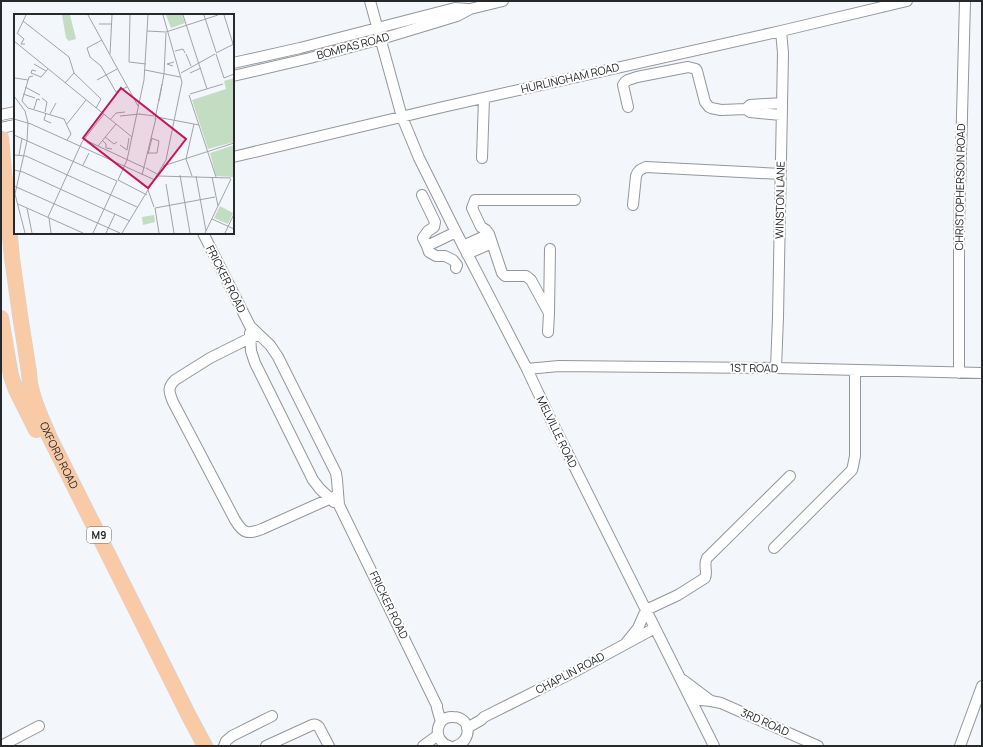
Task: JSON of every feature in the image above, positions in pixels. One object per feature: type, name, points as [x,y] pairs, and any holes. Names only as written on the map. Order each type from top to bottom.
[{"type":"main road","name":"OXFORD ROAD","points":[[1,138],[11,207],[12,258],[31,391],[40,416],[205,746]]},
{"type":"main road","points":[[6,344],[13,338],[16,332],[20,315]]},
{"type":"main road","name":"OXFORD ROAD","points":[[1,318],[6,344],[6,372],[194,746]]},
{"type":"street","name":"MELVILLE ROAD","points":[[370,1],[402,117],[419,158],[527,369],[714,746]]},
{"type":"street","name":"BOMPAS ROAD","points":[[234,76],[310,58],[381,39],[457,16],[470,9],[503,1]]},
{"type":"street","name":"HURLINGHAM ROAD","points":[[234,157],[907,1]]},
{"type":"street","name":"CHRISTOPHERSON ROAD","points":[[959,373],[959,230],[964,1]]},
{"type":"street","name":"BOMPAS ROAD","points":[[234,63],[300,48],[455,8],[470,9]]},
{"type":"street","name":"WINSTON LANE","points":[[776,368],[783,53],[781,31]]},
{"type":"street","points":[[628,107],[623,85],[625,82],[637,77],[688,67],[697,71],[705,102],[708,107],[721,110],[746,109],[750,112],[781,115]]},
{"type":"street","points":[[482,158],[484,98]]},
{"type":"street","points":[[746,109],[750,105],[782,103]]},
{"type":"street","points":[[1,115],[14,112]]},
{"type":"street","points":[[1,128],[14,125]]},
{"type":"street","points":[[633,205],[636,176],[641,169],[646,167],[781,174]]},
{"type":"street","points":[[422,195],[436,222],[434,227],[428,231],[423,238],[429,252],[436,256],[445,256],[453,260],[457,265],[456,268]]},
{"type":"street","points":[[549,312],[531,280],[526,276],[505,276],[502,273],[490,238],[486,230],[481,227],[472,208],[475,200],[575,200]]},
{"type":"street","points":[[427,246],[456,232]]},
{"type":"street","name":"FRICKER ROAD","points":[[203,234],[255,337],[251,351],[255,363],[299,454],[316,484],[334,497],[339,506],[445,719]]},
{"type":"street","points":[[465,250],[490,238]]},
{"type":"street","points":[[548,332],[550,249]]},
{"type":"street","points":[[255,337],[270,346],[278,357],[336,473],[337,480],[334,497],[254,532],[244,532],[235,520],[173,402],[169,388],[171,384],[191,369],[210,358],[255,337]]},
{"type":"street","name":"1ST ROAD","points":[[527,369],[559,366],[776,368],[982,373]]},
{"type":"street","points":[[774,548],[852,470],[855,456],[855,370]]},
{"type":"street","points":[[626,643],[638,628],[646,610],[678,595],[705,578],[705,564],[707,558],[790,476]]},
{"type":"street","name":"CHAPLIN ROAD","points":[[466,725],[479,716],[484,717],[655,628]]},
{"type":"street","name":"3RD ROAD","points":[[681,679],[711,701]]},
{"type":"street","points":[[960,746],[982,686]]},
{"type":"street","name":"3RD ROAD","points":[[691,699],[711,701],[732,708],[818,746]]},
{"type":"street","points":[[224,746],[226,741],[232,736],[272,716]]},
{"type":"street","points":[[422,746],[441,742],[438,730],[445,719],[454,716],[460,718],[466,725],[468,733],[460,745]]},
{"type":"street","points":[[266,746],[315,724],[319,727],[328,746]]},
{"type":"street","points":[[1,746],[39,726]]}]
